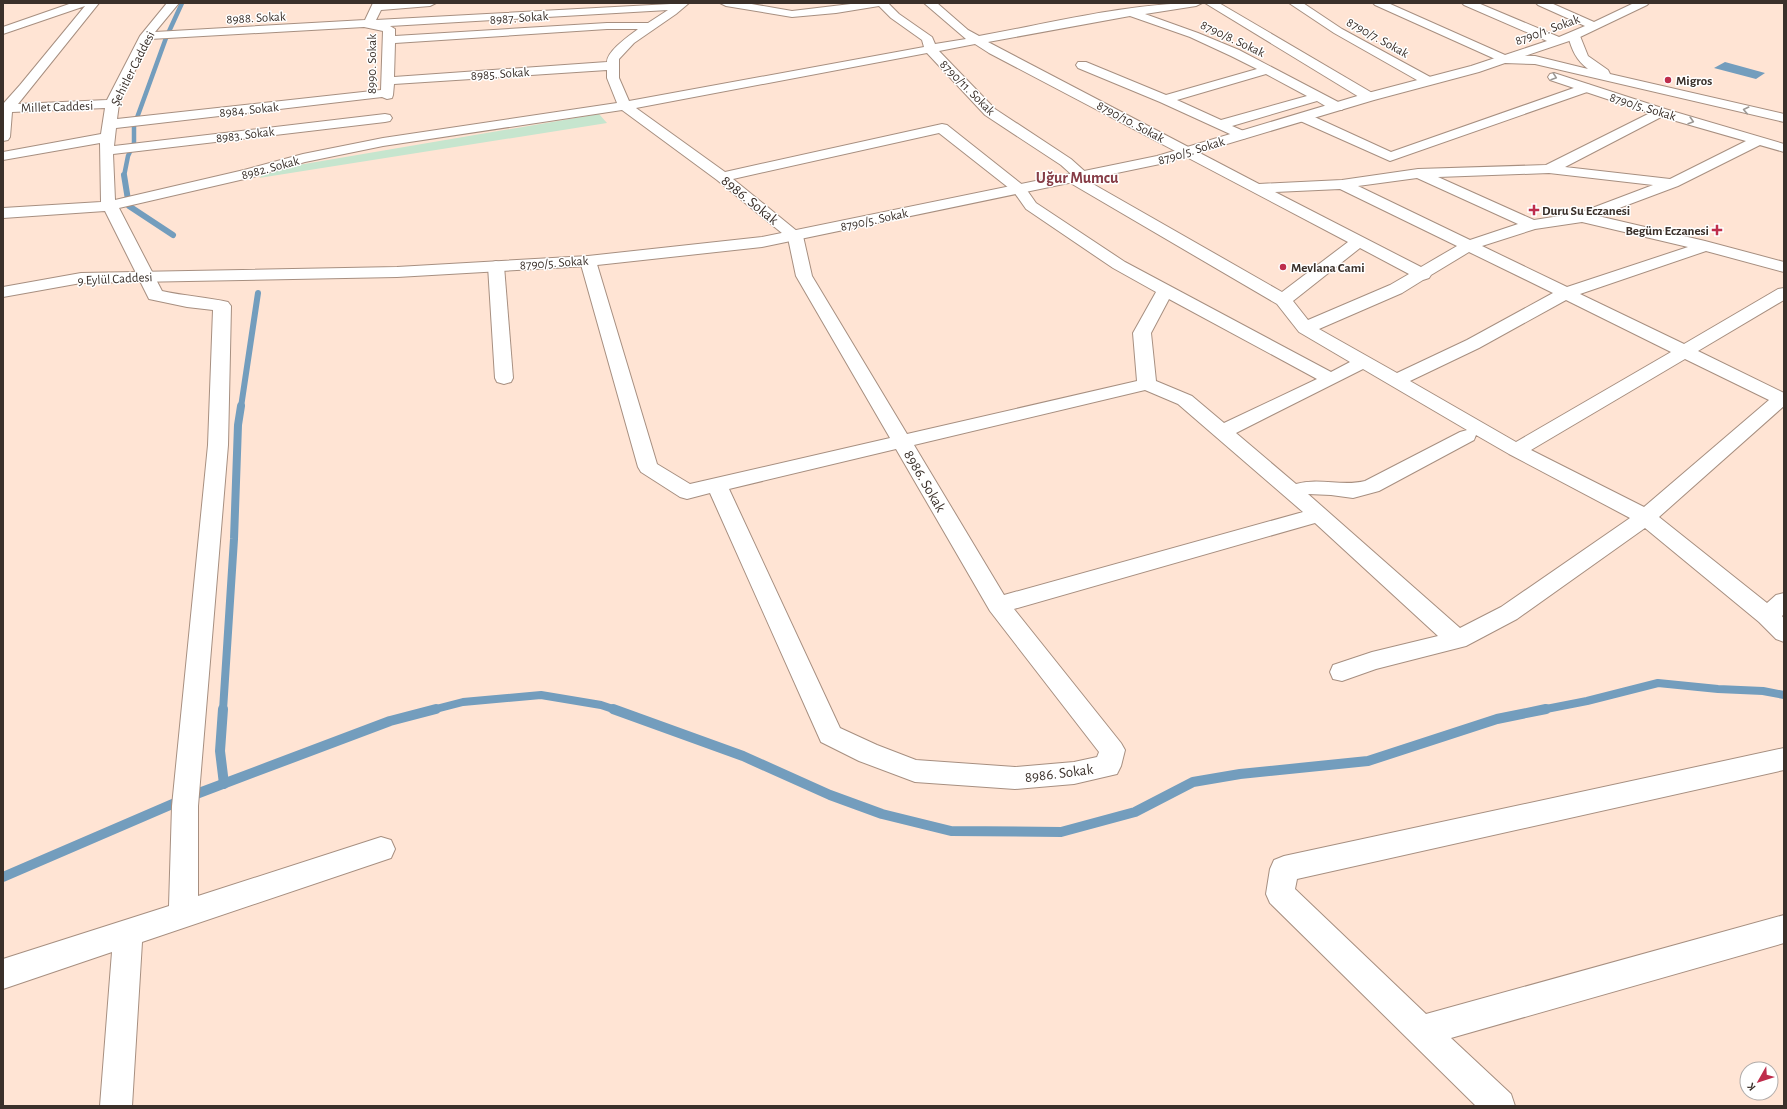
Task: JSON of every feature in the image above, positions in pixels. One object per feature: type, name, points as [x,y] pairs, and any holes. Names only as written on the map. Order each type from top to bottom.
[{"type":"street","points":[[3,30],[83,3]]},
{"type":"street","points":[[3,137],[4,108],[18,98],[54,50],[82,19],[93,3]]},
{"type":"street","name":"Şehitler Caddesi","points":[[173,3],[146,36],[112,104],[113,137],[108,202],[154,294],[187,302],[222,306],[218,446],[186,798],[183,915]]},
{"type":"street","points":[[377,5],[430,3]]},
{"type":"street","points":[[726,3],[792,14],[836,10],[881,3]]},
{"type":"street","name":"8790/11. Sokak","points":[[881,3],[895,16],[928,39],[930,49],[990,112],[1066,162],[1078,177],[1283,300]]},
{"type":"street","name":"8790/10. Sokak","points":[[930,3],[977,40],[1152,134],[1423,275]]},
{"type":"street","name":"8982. Sokak","points":[[3,214],[110,206],[248,174],[303,158],[383,142],[625,106],[977,40],[1122,6],[1196,3]]},
{"type":"street","name":"8790/8. Sokak","points":[[1210,3],[1369,97]]},
{"type":"street","name":"8790/7. Sokak","points":[[1295,3],[1338,31],[1428,81]]},
{"type":"street","points":[[1379,3],[1450,34],[1504,60]]},
{"type":"street","points":[[1468,3],[1558,41]]},
{"type":"street","points":[[1542,3],[1594,26]]},
{"type":"street","points":[[1617,3],[1632,8]]},
{"type":"street","name":"8790/1. Sokak","points":[[1504,60],[1574,36],[1643,3]]},
{"type":"street","name":"8990. Sokak","points":[[377,5],[368,25],[389,28],[383,142]]},
{"type":"street","points":[[625,106],[613,78],[613,58],[630,40],[681,5]]},
{"type":"street","name":"8988. Sokak","points":[[146,36],[368,25],[681,5]]},
{"type":"street","name":"8790/8. Sokak","points":[[1122,6],[1194,35],[1268,70],[1337,107]]},
{"type":"street","name":"8987. Sokak","points":[[389,40],[607,26],[651,26]]},
{"type":"street","points":[[1574,36],[1578,52],[1587,64],[1616,79]]},
{"type":"street","name":"8790/5. Sokak","points":[[1504,60],[1660,112],[1784,148]]},
{"type":"street","name":"8790/5. Sokak","points":[[228,276],[397,272],[588,261],[762,242],[1160,160],[1369,97],[1504,60],[1535,60],[1784,118]]},
{"type":"street","points":[[1082,65],[1165,99],[1241,135]]},
{"type":"street","name":"8985. Sokak","points":[[387,87],[577,67],[613,66]]},
{"type":"street","points":[[1165,99],[1268,70]]},
{"type":"street","name":"8984. Sokak","points":[[113,137],[148,120],[387,87]]},
{"type":"street","points":[[1303,117],[1390,157],[1585,88]]},
{"type":"street","points":[[1220,125],[1318,97]]},
{"type":"street","name":"Millet Caddesi","points":[[4,108],[112,104]]},
{"type":"street","name":"8986. Sokak","points":[[625,106],[722,177],[795,236],[804,276],[998,605],[1112,750],[1108,766],[1074,773],[1015,778],[915,771],[868,753],[830,735],[717,485]]},
{"type":"street","points":[[1549,169],[1660,112]]},
{"type":"street","name":"8983. Sokak","points":[[113,137],[145,146],[385,118]]},
{"type":"street","points":[[722,177],[942,128],[1019,189],[1031,206],[1119,264],[1331,380]]},
{"type":"street","points":[[3,156],[113,137]]},
{"type":"street","points":[[1305,328],[1396,289],[1423,275],[1468,246],[1532,225],[1582,217],[1673,183],[1757,141]]},
{"type":"street","points":[[1258,188],[1342,184],[1418,173],[1549,169],[1673,183]]},
{"type":"street","points":[[1418,173],[1532,225]]},
{"type":"street","points":[[1342,184],[1564,294],[1782,399],[1646,517],[1509,613],[1458,640],[1372,662],[1342,672]]},
{"type":"street","points":[[1582,217],[1705,246],[1784,267]]},
{"type":"street","points":[[1358,241],[1283,300],[1305,328],[1516,450],[1646,517],[1767,616],[1784,633]]},
{"type":"street","points":[[1396,381],[1473,344],[1564,294],[1705,246]]},
{"type":"street","points":[[588,261],[648,467],[687,492],[1147,384],[1185,400],[1319,515],[1458,640]]},
{"type":"street","points":[[496,266],[504,378]]},
{"type":"street","name":"9 Eylül Caddesi","points":[[3,292],[80,278],[228,276]]},
{"type":"street","points":[[1147,384],[1142,333],[1165,290]]},
{"type":"street","points":[[1516,450],[1784,293]]},
{"type":"street","points":[[1222,432],[1331,380],[1363,362]]},
{"type":"street","points":[[1291,492],[1309,487],[1353,491],[1372,486],[1467,436]]},
{"type":"street","points":[[998,605],[1319,515]]},
{"type":"street","points":[[1767,616],[1784,601]]},
{"type":"street","points":[[1499,1106],[1280,894],[1284,869],[1784,759]]},
{"type":"street","points":[[3,974],[381,850]]},
{"type":"street","points":[[1421,1032],[1784,929]]},
{"type":"street","points":[[116,1106],[128,933]]},
{"type":"green space","points":[[599,114],[607,123],[259,178],[269,170]]},
{"type":"water","points":[[1725,62],[1765,73],[1756,79],[1714,68]]},
{"type":"waterway","points":[[124,176],[128,156],[134,143],[134,126],[166,38],[182,3]]},
{"type":"waterway","points":[[124,176],[129,206],[173,235]]},
{"type":"waterway","points":[[241,407],[258,293]]},
{"type":"waterway","points":[[223,710],[234,539],[238,425],[241,406]]},
{"type":"waterway","points":[[1543,710],[1587,701],[1658,683],[1718,689],[1763,691],[1784,695]]},
{"type":"waterway","points":[[432,710],[463,702],[541,695],[601,705],[613,709]]},
{"type":"waterway","points":[[223,709],[220,751],[224,784]]},
{"type":"waterway","points":[[224,784],[390,721],[436,709]]},
{"type":"waterway","points":[[613,709],[743,756],[830,795],[882,814],[951,831],[1061,832],[1135,812],[1193,782],[1240,774],[1368,761],[1497,719],[1543,710]]},
{"type":"waterway","points":[[3,877],[191,796],[224,784]]},
{"type":"place","name":"Migros","points":[[1668,80]]},
{"type":"place","name":"Duru Su Eczanesi","points":[[1534,210]]},
{"type":"place","name":"Begüm Eczanesi","points":[[1717,230]]},
{"type":"place","name":"Mevlana Cami","points":[[1283,267]]},
{"type":"district","name":"Uğur Mumcu","points":[[1077,177]]}]
